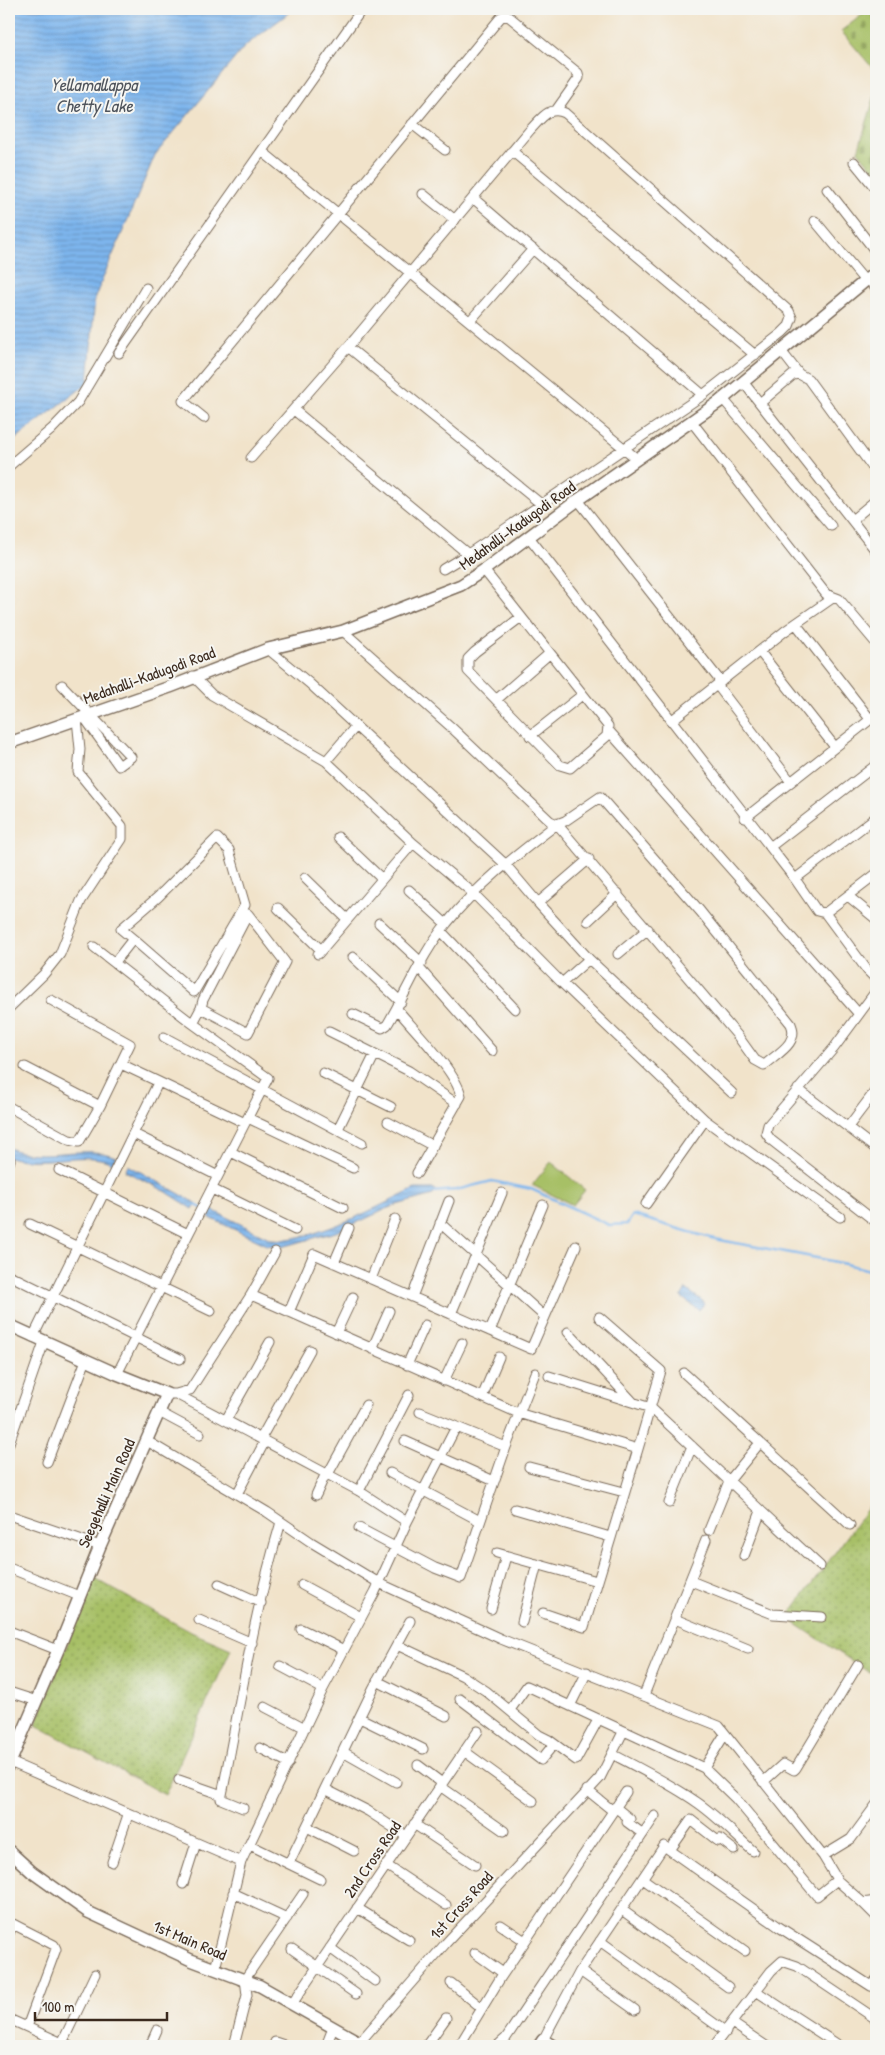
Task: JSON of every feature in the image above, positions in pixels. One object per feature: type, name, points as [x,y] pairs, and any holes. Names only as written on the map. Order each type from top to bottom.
[{"type":"street","points":[[119,353],[263,152],[362,9]]},
{"type":"street","points":[[204,418],[184,401],[504,15],[578,73],[579,78],[557,109]]},
{"type":"street","points":[[251,458],[348,347],[512,151],[550,110],[557,109],[573,120],[789,311],[792,318],[789,326],[756,355],[703,395],[443,569]]},
{"type":"street","points":[[412,124],[445,150]]},
{"type":"street","points":[[512,151],[756,355]]},
{"type":"street","points":[[263,152],[637,459]]},
{"type":"street","points":[[854,162],[876,189]]},
{"type":"street","points":[[827,189],[876,252]]},
{"type":"street","points":[[423,194],[455,220]]},
{"type":"street","points":[[473,198],[703,395]]},
{"type":"street","points":[[815,222],[870,277],[876,288]]},
{"type":"street","points":[[470,321],[533,249]]},
{"type":"street","name":"Medahalli-Kadugodi Road","points":[[9,743],[268,649],[343,631],[461,584],[484,570],[578,500],[723,399],[782,352],[870,277]]},
{"type":"street","points":[[9,466],[52,429],[78,402],[146,288]]},
{"type":"street","points":[[348,347],[541,504]]},
{"type":"street","points":[[782,352],[799,374],[808,380],[876,472]]},
{"type":"street","points":[[760,403],[793,375],[799,374]]},
{"type":"street","points":[[744,383],[876,550]]},
{"type":"street","points":[[723,399],[831,526]]},
{"type":"street","points":[[294,410],[468,554]]},
{"type":"street","points":[[692,422],[826,594],[839,599],[876,643]]},
{"type":"street","points":[[578,500],[719,683],[791,782]]},
{"type":"street","points":[[852,520],[876,500]]},
{"type":"street","points":[[529,537],[745,818],[795,879],[817,911],[825,913],[876,979]]},
{"type":"street","points":[[484,570],[608,726],[609,731],[859,1014]]},
{"type":"street","points":[[671,722],[719,683],[834,597]]},
{"type":"street","points":[[521,617],[468,659],[468,670],[560,765],[570,768],[607,736],[609,731]]},
{"type":"street","points":[[745,818],[873,717],[796,624]]},
{"type":"street","points":[[343,631],[451,727],[550,821],[557,824],[618,893],[737,1035],[755,1060],[764,1065],[793,1040],[794,1035],[791,1024],[700,910],[600,797],[565,821],[557,824],[505,864],[473,893],[444,927],[387,1025],[382,1028],[353,1014]]},
{"type":"street","points":[[268,649],[356,726],[505,864],[589,959],[732,1093]]},
{"type":"street","points":[[760,652],[835,747]]},
{"type":"street","points":[[496,700],[549,654]]},
{"type":"street","points":[[193,676],[212,695],[326,762],[413,843],[473,893],[562,983],[704,1120],[840,1218]]},
{"type":"street","points":[[62,684],[84,717],[119,766],[131,757],[84,717]]},
{"type":"street","points":[[530,736],[582,695]]},
{"type":"street","points":[[9,1008],[44,974],[60,954],[81,901],[122,839],[122,826],[78,772],[84,717]]},
{"type":"street","points":[[326,762],[356,726]]},
{"type":"street","points":[[770,847],[876,765]]},
{"type":"street","points":[[795,879],[876,817]]},
{"type":"street","points":[[217,838],[229,850],[245,905],[194,992],[133,939],[121,928],[158,897],[217,838]]},
{"type":"street","points":[[338,838],[382,879]]},
{"type":"street","points":[[278,908],[319,952],[413,843]]},
{"type":"street","points":[[538,903],[589,859]]},
{"type":"street","points":[[825,913],[876,874]]},
{"type":"street","points":[[305,878],[347,919]]},
{"type":"street","points":[[409,890],[444,927],[515,1009]]},
{"type":"street","points":[[588,921],[618,893]]},
{"type":"street","points":[[848,896],[876,919]]},
{"type":"street","points":[[193,1023],[248,914],[285,962],[248,1033],[201,1008]]},
{"type":"street","points":[[379,923],[421,965],[492,1051]]},
{"type":"street","points":[[618,954],[648,929]]},
{"type":"street","points":[[115,962],[133,939]]},
{"type":"street","points":[[94,947],[268,1078],[117,1374]]},
{"type":"street","points":[[353,957],[399,1006],[460,1088],[461,1096],[457,1104],[417,1173]]},
{"type":"street","points":[[562,983],[589,959]]},
{"type":"street","points":[[876,991],[834,1048],[768,1125],[766,1133],[786,1153],[876,1222]]},
{"type":"street","points":[[9,1107],[69,1140],[79,1142],[100,1106],[130,1044],[51,1000]]},
{"type":"street","points":[[329,1031],[410,1071],[457,1104]]},
{"type":"street","points":[[164,1037],[362,1143]]},
{"type":"street","points":[[338,1129],[375,1054]]},
{"type":"street","points":[[121,1064],[158,1083],[353,1168]]},
{"type":"street","points":[[25,1067],[100,1106]]},
{"type":"street","points":[[323,1073],[391,1107]]},
{"type":"street","points":[[33,1337],[158,1083]]},
{"type":"street","points":[[798,1088],[876,1149]]},
{"type":"street","points":[[848,1127],[876,1090]]},
{"type":"street","points":[[646,1204],[704,1120]]},
{"type":"street","points":[[388,1122],[433,1146]]},
{"type":"street","points":[[134,1134],[218,1176]]},
{"type":"street","points":[[230,1152],[343,1208]]},
{"type":"street","points":[[59,1170],[188,1234]]},
{"type":"street","points":[[212,1189],[295,1230]]},
{"type":"street","points":[[451,1314],[502,1193]]},
{"type":"street","points":[[412,1297],[449,1201]]},
{"type":"street","points":[[490,1331],[543,1205]]},
{"type":"street","points":[[371,1279],[395,1219]]},
{"type":"street","points":[[440,1223],[545,1317]]},
{"type":"street","points":[[30,1224],[211,1310]]},
{"type":"street","points":[[334,1263],[349,1228]]},
{"type":"street","points":[[289,1312],[314,1254],[531,1349],[576,1246]]},
{"type":"street","points":[[172,1394],[190,1390],[251,1295],[276,1252]]},
{"type":"street","points":[[9,1275],[180,1359]]},
{"type":"street","points":[[251,1295],[518,1413],[638,1449]]},
{"type":"street","points":[[336,1333],[353,1297]]},
{"type":"street","points":[[372,1349],[389,1310]]},
{"type":"street","points":[[544,1613],[584,1627],[661,1372],[599,1317]]},
{"type":"street","points":[[9,1325],[117,1374],[172,1394],[226,1420],[359,1491],[408,1522]]},
{"type":"street","points":[[407,1365],[425,1325]]},
{"type":"street","points":[[568,1332],[633,1402]]},
{"type":"street","points":[[9,1443],[44,1342]]},
{"type":"street","points":[[226,1420],[270,1342]]},
{"type":"street","points":[[444,1381],[462,1343]]},
{"type":"street","points":[[237,1494],[263,1439],[310,1350]]},
{"type":"street","points":[[482,1397],[500,1358]]},
{"type":"street","points":[[47,1462],[86,1360]]},
{"type":"street","points":[[359,1528],[435,1568],[462,1578],[518,1413],[535,1373]]},
{"type":"street","points":[[684,1374],[850,1525]]},
{"type":"street","points":[[549,1376],[651,1408],[820,1566]]},
{"type":"street","name":"Seegehalli Main Road","points":[[9,1764],[12,1749],[36,1702],[100,1546],[159,1412],[172,1394]]},
{"type":"street","points":[[359,1491],[409,1395]]},
{"type":"street","points":[[316,1495],[366,1405]]},
{"type":"street","points":[[159,1412],[200,1434]]},
{"type":"street","points":[[420,1412],[506,1447]]},
{"type":"street","points":[[215,1969],[241,1862],[323,1689],[379,1583],[456,1427]]},
{"type":"street","points":[[147,1441],[237,1494],[379,1583],[501,1639],[718,1726],[822,1856],[837,1880],[876,1916]]},
{"type":"street","points":[[405,1441],[494,1481]]},
{"type":"street","points":[[709,1530],[729,1481],[759,1444]]},
{"type":"street","points":[[669,1503],[692,1446]]},
{"type":"street","points":[[529,1467],[624,1492]]},
{"type":"street","points":[[390,1473],[480,1521]]},
{"type":"street","points":[[515,1509],[610,1537]]},
{"type":"street","points":[[744,1556],[761,1511]]},
{"type":"street","points":[[9,1517],[100,1546]]},
{"type":"street","points":[[179,1780],[222,1795],[252,1642],[281,1522]]},
{"type":"street","points":[[644,1695],[706,1540]]},
{"type":"street","points":[[490,1609],[502,1554],[597,1581]]},
{"type":"street","points":[[522,1622],[536,1564]]},
{"type":"street","points":[[9,1568],[79,1596]]},
{"type":"street","points":[[690,1581],[773,1614],[822,1617]]},
{"type":"street","points":[[219,1584],[261,1603]]},
{"type":"street","points":[[302,1585],[361,1617]]},
{"type":"street","points":[[675,1619],[748,1649]]},
{"type":"street","points":[[199,1620],[252,1642]]},
{"type":"street","points":[[289,1863],[378,1681],[410,1621]]},
{"type":"street","points":[[301,1629],[344,1650]]},
{"type":"street","points":[[9,1631],[58,1650]]},
{"type":"street","points":[[397,1646],[463,1676],[486,1691],[538,1735],[576,1760],[598,1720]]},
{"type":"street","points":[[763,1782],[784,1764],[794,1770],[796,1768],[858,1665]]},
{"type":"street","points":[[280,1666],[323,1689]]},
{"type":"street","points":[[570,1706],[587,1672]]},
{"type":"street","points":[[378,1681],[446,1716]]},
{"type":"street","points":[[510,1710],[526,1686],[704,1768],[736,1799],[817,1896],[837,1880]]},
{"type":"street","points":[[9,1692],[36,1702]]},
{"type":"street","points":[[460,1699],[541,1760],[554,1744]]},
{"type":"street","points":[[265,1707],[305,1728]]},
{"type":"street","points":[[360,1718],[423,1748]]},
{"type":"street","name":"2nd Cross Road","points":[[292,2004],[478,1731]]},
{"type":"street","name":"1st Cross Road","points":[[363,2044],[446,1943],[600,1778],[623,1732]]},
{"type":"street","points":[[704,1768],[725,1734]]},
{"type":"street","points":[[260,1748],[289,1763]]},
{"type":"street","points":[[464,1751],[533,1801]]},
{"type":"street","points":[[343,1752],[396,1782]]},
{"type":"street","points":[[612,1754],[658,1778],[698,1803],[725,1824],[753,1852]]},
{"type":"street","points":[[9,1764],[241,1862]]},
{"type":"street","points":[[418,1765],[504,1831]]},
{"type":"street","points":[[325,1789],[368,1811],[406,1836]]},
{"type":"street","points":[[588,1790],[630,1819],[627,1822],[643,1834]]},
{"type":"street","points":[[459,2046],[503,1974],[626,1792]]},
{"type":"street","points":[[220,1797],[243,1808]]},
{"type":"street","points":[[822,1856],[851,1839],[876,1805]]},
{"type":"street","points":[[112,1862],[128,1815]]},
{"type":"street","points":[[497,2046],[506,2038],[655,1816]]},
{"type":"street","points":[[670,1850],[692,1820],[718,1842],[720,1839],[734,1850]]},
{"type":"street","points":[[414,1824],[475,1865]]},
{"type":"street","points":[[307,1827],[354,1851]]},
{"type":"street","points":[[183,1884],[196,1843]]},
{"type":"street","points":[[250,1845],[320,1879]]},
{"type":"street","points":[[545,2044],[580,1971],[664,1846],[779,1927],[871,1986],[876,1980]]},
{"type":"street","name":"1st Main Road","points":[[9,1851],[32,1872],[88,1912],[191,1960],[245,1979],[363,2044]]},
{"type":"street","points":[[386,1865],[446,1905]]},
{"type":"street","points":[[643,1879],[745,1951]]},
{"type":"street","points":[[234,1893],[287,1918]]},
{"type":"street","points":[[234,2046],[247,1995],[245,1979],[303,1894]]},
{"type":"street","points":[[863,1903],[876,1901]]},
{"type":"street","points":[[357,1908],[409,1940]]},
{"type":"street","points":[[622,1910],[728,1986]]},
{"type":"street","points":[[9,1933],[13,1924],[54,1945],[56,1949],[26,2027]]},
{"type":"street","points":[[501,1925],[525,1941]]},
{"type":"street","points":[[600,1941],[726,2032]]},
{"type":"street","points":[[330,1948],[376,1981]]},
{"type":"street","points":[[292,1949],[356,1994]]},
{"type":"street","points":[[475,1953],[503,1974]]},
{"type":"street","points":[[714,2046],[777,1964],[782,1961],[788,1962],[876,2019]]},
{"type":"street","points":[[580,1971],[635,2010]]},
{"type":"street","points":[[9,2020],[66,2045],[95,1974]]},
{"type":"street","points":[[451,1983],[482,2008]]},
{"type":"street","points":[[756,1992],[840,2046]]},
{"type":"street","points":[[426,2046],[446,2018]]},
{"type":"street","points":[[732,2023],[766,2046]]},
{"type":"street","points":[[326,2046],[333,2028]]},
{"type":"street","points":[[150,2046],[157,2030]]},
{"type":"street","points":[[276,2042],[287,2046]]},
{"type":"green space","points":[[870,9],[876,9],[876,72],[841,31]]},
{"type":"green space","points":[[876,92],[876,173],[858,151]]},
{"type":"green space","points":[[551,1162],[585,1190],[573,1205],[532,1185]]},
{"type":"green space","points":[[873,1501],[876,1503],[876,1677],[787,1618]]},
{"type":"green space","points":[[93,1578],[191,1632],[231,1649],[165,1795],[36,1725]]},
{"type":"water","name":"Yellamallappa Chetty Lake","points":[[9,9],[294,9],[245,46],[155,155],[95,297],[88,383],[9,444]]},
{"type":"water","points":[[9,1148],[35,1154],[90,1152],[116,1157],[112,1163],[101,1159],[89,1158],[22,1160],[9,1157]]},
{"type":"water","points":[[128,1165],[196,1203],[193,1209],[165,1191],[125,1171]]},
{"type":"water","points":[[415,1189],[435,1189],[433,1195],[393,1206],[339,1231],[282,1247],[267,1245],[206,1216],[210,1209],[271,1239],[287,1239],[324,1230]]},
{"type":"water","points":[[686,1289],[705,1303],[699,1310],[681,1297]]},
{"type":"waterway","points":[[432,1192],[456,1190],[492,1181],[531,1189],[609,1225],[627,1224],[633,1215],[711,1238],[815,1257],[876,1272]]},
{"type":"waterway","points":[[194,1204],[211,1213]]}]
